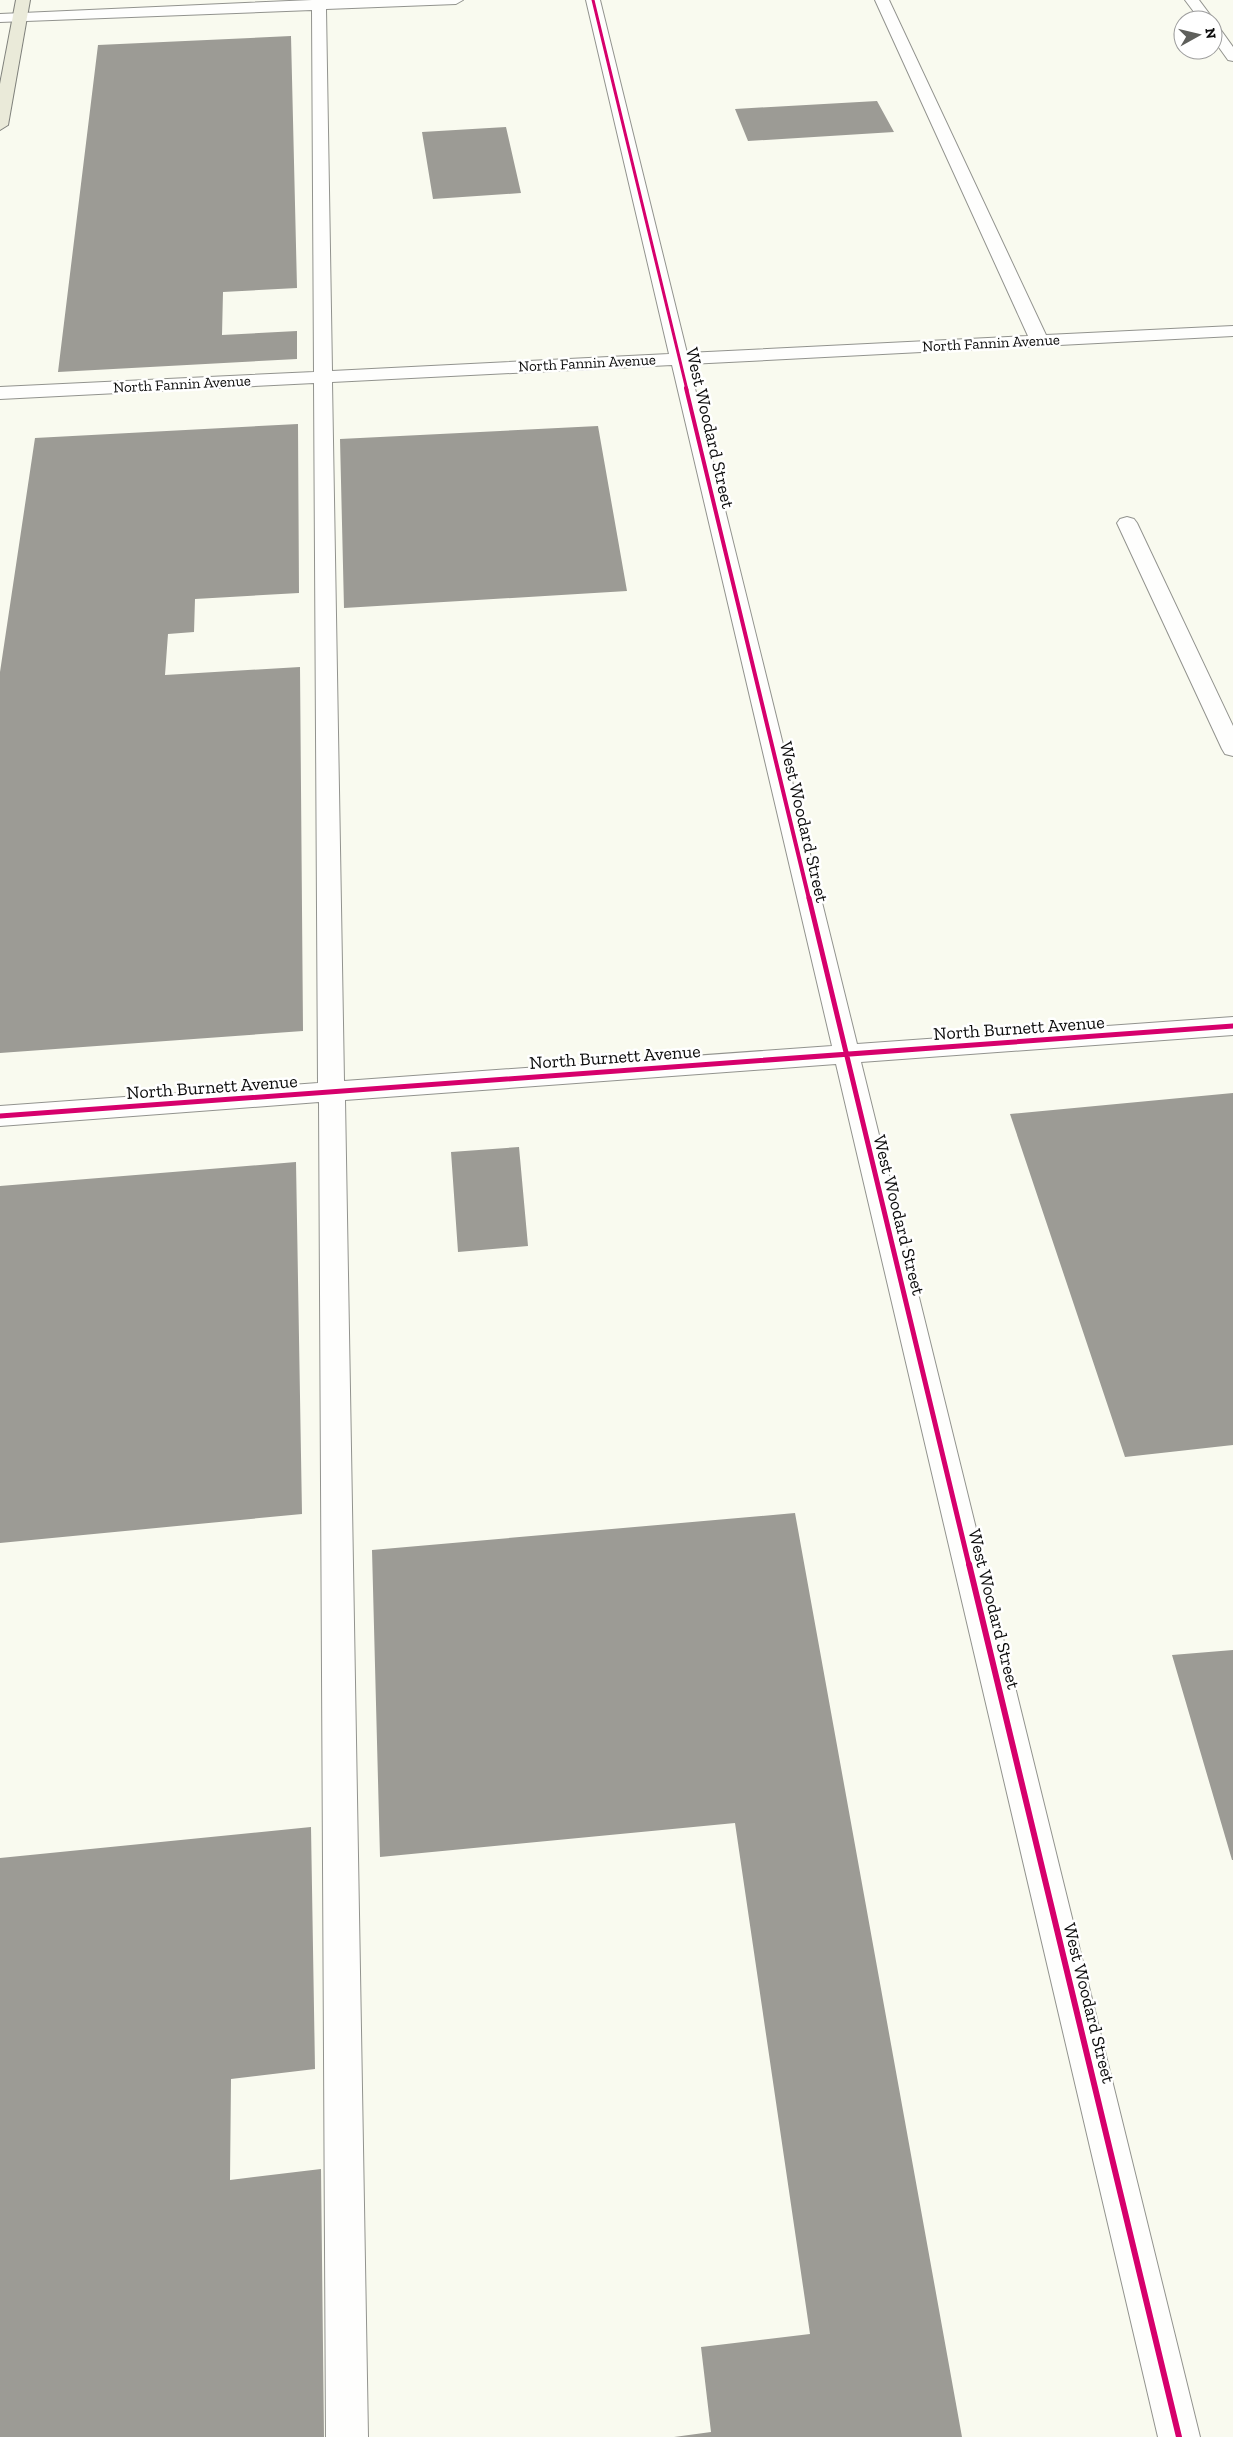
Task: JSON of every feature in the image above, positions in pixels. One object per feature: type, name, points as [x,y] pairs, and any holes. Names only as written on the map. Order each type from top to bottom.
[{"type":"main road","points":[[0,125],[18,18],[23,0]]},
{"type":"street","points":[[0,18],[319,3],[456,0]]},
{"type":"street","name":"West Woodard Street","points":[[593,0],[1179,2437]]},
{"type":"street","points":[[882,0],[1040,340]]},
{"type":"street","points":[[319,3],[347,2437]]},
{"type":"street","points":[[1223,43],[1233,57]]},
{"type":"street","name":"North Fannin Avenue","points":[[0,393],[1233,331]]},
{"type":"street","points":[[1127,523],[1233,749]]},
{"type":"street","name":"North Burnett Avenue","points":[[0,1116],[1233,1026]]},
{"type":"building","points":[[291,36],[297,288],[223,292],[222,335],[297,331],[297,359],[58,372],[98,45]]},
{"type":"building","points":[[877,101],[894,132],[748,141],[735,109]]},
{"type":"building","points":[[506,127],[521,193],[433,199],[422,132]]},
{"type":"building","points":[[298,424],[299,593],[195,599],[194,632],[168,634],[165,675],[300,667],[303,1031],[0,1053],[0,672],[35,438]]},
{"type":"building","points":[[598,426],[627,591],[344,608],[340,439]]},
{"type":"building","points":[[1233,1093],[1233,1445],[1125,1457],[1010,1114]]},
{"type":"building","points":[[519,1147],[528,1246],[458,1252],[451,1152]]},
{"type":"building","points":[[296,1162],[302,1514],[0,1543],[0,1186]]},
{"type":"building","points":[[795,1513],[962,2437],[674,2437],[711,2432],[701,2347],[810,2334],[735,1823],[380,1857],[372,1550]]},
{"type":"building","points":[[1233,1650],[1233,1860],[1232,1860],[1172,1655]]},
{"type":"building","points":[[311,1827],[315,2069],[231,2079],[230,2180],[321,2169],[324,2437],[0,2437],[0,1858]]},
{"type":"cycle path","points":[[593,0],[1179,2437]]},
{"type":"cycle path","points":[[0,1116],[1233,1026]]}]
